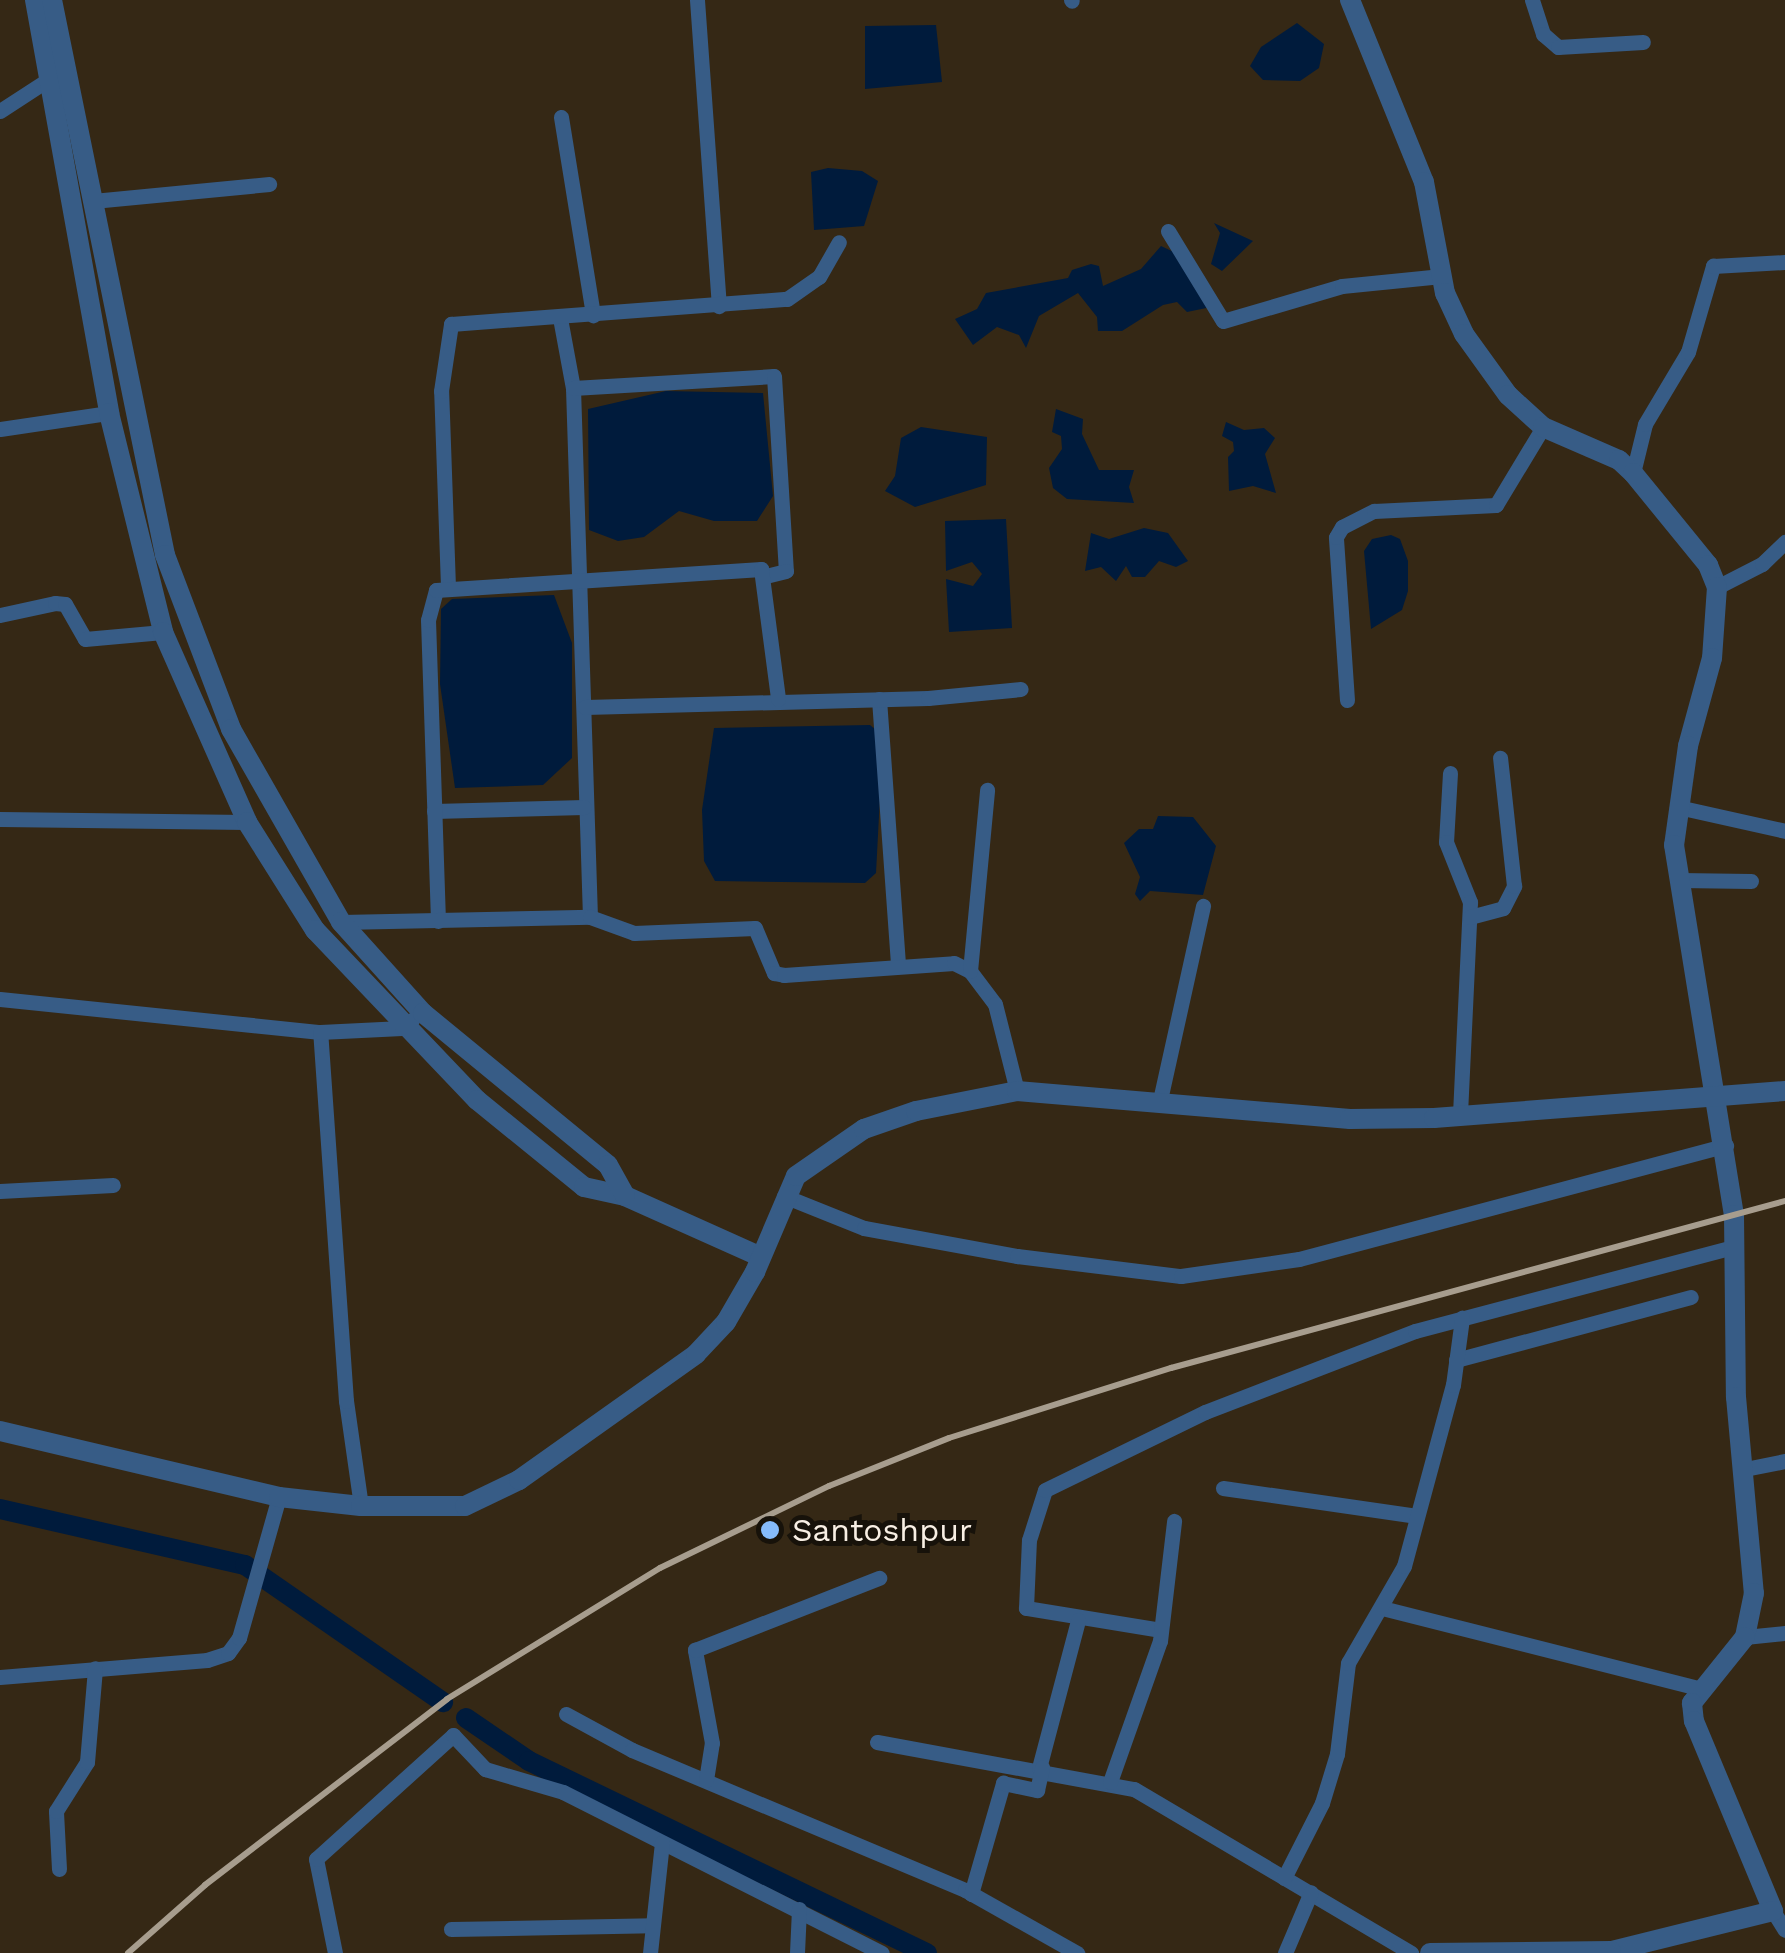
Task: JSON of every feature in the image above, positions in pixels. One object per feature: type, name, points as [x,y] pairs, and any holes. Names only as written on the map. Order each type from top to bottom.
[{"type":"street","points":[[35,0],[93,201],[175,587],[231,728],[342,922],[422,1012],[608,1164],[624,1196]]},
{"type":"street","points":[[52,0],[58,76],[109,412],[162,632],[247,822],[315,930],[402,1028],[477,1100],[584,1187],[624,1196],[759,1256]]},
{"type":"street","points":[[697,0],[718,306]]},
{"type":"street","points":[[1350,0],[1424,182],[1442,276],[1458,320],[1486,366],[1543,427],[1619,460],[1634,473],[1699,552],[1717,587],[1712,658],[1678,807],[1674,845],[1714,1096],[1726,1145],[1734,1247],[1736,1398],[1746,1469],[1754,1593],[1745,1638],[1692,1703],[1694,1721],[1773,1911],[1785,1930]]},
{"type":"street","points":[[1532,0],[1543,34],[1558,48],[1643,42]]},
{"type":"street","points":[[0,111],[58,76]]},
{"type":"street","points":[[561,116],[594,315]]},
{"type":"street","points":[[93,201],[269,184]]},
{"type":"street","points":[[1168,231],[1223,321],[1342,286],[1442,276]]},
{"type":"street","points":[[448,587],[441,391],[446,333],[451,324],[485,317],[560,318],[718,306],[805,292],[838,242]]},
{"type":"street","points":[[1634,473],[1645,424],[1688,352],[1713,266],[1785,262]]},
{"type":"street","points":[[560,318],[572,388],[590,916]]},
{"type":"street","points":[[438,921],[428,620],[436,590],[748,566],[766,576],[786,571],[774,376],[572,388]]},
{"type":"street","points":[[0,429],[109,412]]},
{"type":"street","points":[[1347,700],[1336,538],[1342,527],[1374,511],[1496,505],[1543,427]]},
{"type":"street","points":[[1717,587],[1762,564],[1785,542]]},
{"type":"street","points":[[766,576],[778,699]]},
{"type":"street","points":[[0,615],[65,604],[85,639],[162,632]]},
{"type":"street","points":[[585,707],[879,698],[1021,689]]},
{"type":"street","points":[[879,698],[898,964]]},
{"type":"street","points":[[1470,917],[1503,908],[1514,886],[1500,758]]},
{"type":"street","points":[[1450,773],[1446,842],[1466,887],[1470,917],[1460,1115]]},
{"type":"street","points":[[970,971],[987,790]]},
{"type":"street","points":[[434,810],[584,806]]},
{"type":"street","points":[[1678,807],[1785,831]]},
{"type":"street","points":[[0,820],[247,822]]},
{"type":"street","points":[[1679,880],[1751,880]]},
{"type":"street","points":[[1160,1100],[1203,906]]},
{"type":"street","points":[[342,922],[590,916],[634,933],[755,928],[774,973],[784,975],[937,962],[970,971],[995,1004],[1018,1091]]},
{"type":"street","points":[[0,999],[320,1032],[402,1028],[422,1012]]},
{"type":"street","points":[[320,1032],[346,1401],[361,1506]]},
{"type":"street","points":[[0,1431],[279,1496],[361,1506],[466,1506],[519,1480],[696,1354],[726,1322],[784,1196],[810,1163],[864,1129],[1018,1091],[1350,1119],[1460,1115],[1785,1091]]},
{"type":"street","points":[[784,1196],[864,1228],[1017,1256],[1181,1276],[1299,1260],[1726,1145]]},
{"type":"street","points":[[0,1191],[113,1185]]},
{"type":"street","points":[[1162,1630],[1031,1611],[1023,1603],[1029,1540],[1045,1490],[1206,1412],[1462,1318],[1734,1247]]},
{"type":"street","points":[[1456,1360],[1691,1296]]},
{"type":"street","points":[[1284,1878],[1322,1803],[1338,1754],[1348,1663],[1404,1566],[1456,1360],[1462,1318]]},
{"type":"street","points":[[1746,1469],[1785,1461]]},
{"type":"street","points":[[1223,1488],[1417,1516]]},
{"type":"street","points":[[0,1677],[207,1660],[228,1652],[239,1638],[265,1532],[279,1496]]},
{"type":"street","points":[[1110,1782],[1162,1630],[1174,1521]]},
{"type":"street","points":[[706,1780],[710,1719],[693,1665],[695,1650],[879,1578]]},
{"type":"street","points":[[1382,1608],[1701,1688]]},
{"type":"street","points":[[971,1894],[1003,1783],[1037,1790],[1078,1620]]},
{"type":"street","points":[[1745,1638],[1785,1633]]},
{"type":"street","points":[[59,1868],[56,1810],[86,1762],[95,1668]]},
{"type":"street","points":[[566,1714],[706,1780],[971,1894],[1077,1953]]},
{"type":"street","points":[[334,1953],[316,1859],[453,1735],[486,1769],[563,1792],[882,1953]]},
{"type":"street","points":[[877,1742],[1110,1782],[1166,1804],[1411,1953]]},
{"type":"street","points":[[650,1953],[662,1843]]},
{"type":"street","points":[[1284,1953],[1311,1892]]},
{"type":"street","points":[[797,1953],[799,1908]]},
{"type":"street","points":[[1430,1953],[1612,1951],[1773,1911]]},
{"type":"street","points":[[451,1929],[652,1925]]},
{"type":"water","points":[[1297,23],[1324,44],[1319,68],[1300,81],[1263,80],[1250,66],[1261,47]]},
{"type":"water","points":[[936,25],[942,82],[865,89],[865,26]]},
{"type":"water","points":[[828,168],[862,171],[878,181],[864,226],[814,230],[811,172]]},
{"type":"water","points":[[1214,223],[1253,241],[1222,271],[1211,264],[1220,233]]},
{"type":"water","points":[[1161,246],[1178,254],[1216,306],[1187,312],[1177,302],[1163,305],[1122,331],[1098,331],[1097,317],[1078,293],[1039,316],[1026,348],[1019,335],[997,327],[973,345],[955,319],[977,309],[986,293],[1068,278],[1072,270],[1091,264],[1099,266],[1103,286],[1141,269]]},
{"type":"water","points":[[666,391],[763,393],[773,496],[757,521],[714,521],[679,511],[644,537],[618,541],[589,530],[588,409]]},
{"type":"water","points":[[1056,409],[1083,419],[1082,434],[1099,470],[1134,470],[1129,487],[1134,503],[1067,499],[1053,488],[1049,468],[1062,449],[1061,436],[1052,432]]},
{"type":"water","points":[[1226,422],[1244,430],[1264,428],[1275,438],[1265,454],[1276,493],[1253,486],[1229,491],[1228,457],[1234,451],[1233,442],[1222,436]]},
{"type":"water","points":[[921,427],[987,437],[986,485],[915,507],[885,491],[895,476],[901,438]]},
{"type":"water","points":[[1006,519],[1012,628],[949,632],[946,579],[973,586],[982,574],[972,562],[946,571],[945,521]]},
{"type":"water","points":[[1144,528],[1168,533],[1188,561],[1176,567],[1159,561],[1145,577],[1132,577],[1126,566],[1116,581],[1101,567],[1085,571],[1091,533],[1109,539]]},
{"type":"water","points":[[1391,535],[1400,539],[1408,561],[1408,591],[1402,610],[1371,629],[1364,551],[1372,539]]},
{"type":"water","points":[[554,595],[572,643],[572,758],[543,785],[455,788],[440,684],[441,609],[452,599]]},
{"type":"water","points":[[870,725],[876,730],[881,777],[876,873],[865,883],[715,881],[704,861],[702,810],[714,728]]},
{"type":"water","points":[[1158,816],[1193,817],[1216,846],[1203,895],[1150,891],[1140,901],[1135,894],[1140,877],[1124,843],[1139,829],[1153,829]]},
{"type":"waterway","points":[[0,1509],[245,1565],[443,1702]]},
{"type":"waterway","points":[[466,1718],[529,1761],[927,1953]]},
{"type":"railway","points":[[128,1953],[205,1885],[447,1699],[660,1568],[829,1486],[949,1438],[1171,1368],[1785,1201]]},
{"type":"place","name":"Santoshpur","points":[[770,1530]]}]
